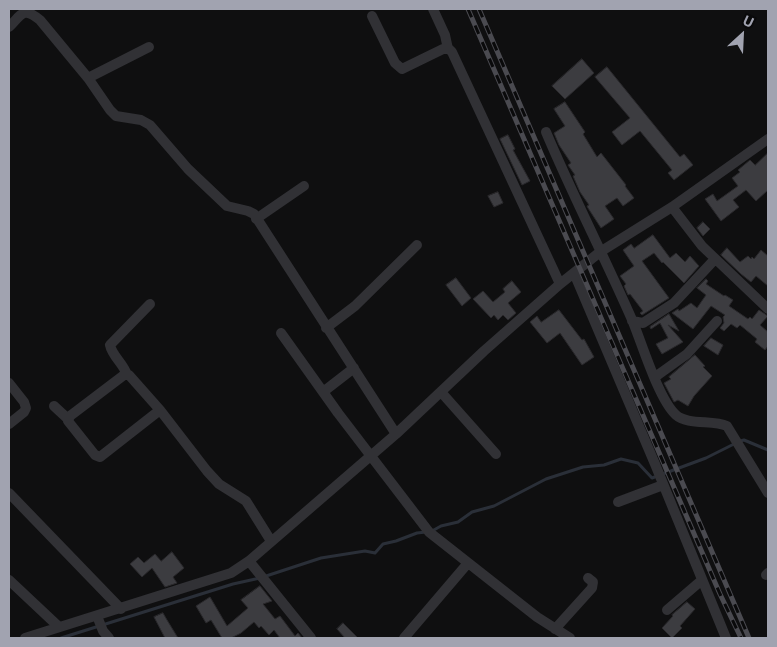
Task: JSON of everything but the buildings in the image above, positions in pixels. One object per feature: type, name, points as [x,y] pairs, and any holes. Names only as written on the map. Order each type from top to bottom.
[{"type":"street","points":[[433,9],[445,35],[448,49],[452,52],[560,284]]},
{"type":"street","points":[[9,27],[19,16],[25,12],[33,11],[88,78],[116,116],[141,120],[150,125],[188,169],[226,206],[254,214],[396,434]]},
{"type":"street","points":[[372,16],[395,63],[402,69],[443,49],[448,49]]},
{"type":"street","points":[[88,78],[149,47]]},
{"type":"street","points":[[546,132],[632,322],[662,394],[677,416],[722,424],[730,430],[768,493]]},
{"type":"street","points":[[25,638],[59,627],[98,618],[231,573],[249,561],[396,434],[484,351],[560,284],[600,252],[672,207],[767,142]]},
{"type":"street","points":[[256,219],[304,186]]},
{"type":"street","points":[[672,207],[702,246],[768,309]]},
{"type":"street","points":[[326,328],[355,306],[417,245]]},
{"type":"street","points":[[632,322],[643,323],[674,303],[715,259]]},
{"type":"street","points":[[574,273],[726,638]]},
{"type":"street","points":[[150,304],[110,345],[110,348],[127,375],[132,378],[160,410],[207,471],[219,484],[246,502],[271,541]]},
{"type":"street","points":[[655,377],[687,354],[717,321]]},
{"type":"street","points":[[280,333],[428,532],[537,617],[570,638]]},
{"type":"street","points":[[323,392],[354,368]]},
{"type":"street","points":[[68,419],[127,375]]},
{"type":"street","points":[[9,383],[24,402],[26,408],[24,412],[9,424]]},
{"type":"street","points":[[440,392],[496,454]]},
{"type":"street","points":[[54,406],[68,419],[95,455],[100,457],[160,410]]},
{"type":"street","points":[[618,502],[662,483]]},
{"type":"street","points":[[9,493],[121,609]]},
{"type":"street","points":[[249,561],[311,638]]},
{"type":"street","points":[[404,638],[468,563]]},
{"type":"street","points":[[555,629],[592,588],[593,582],[588,578]]},
{"type":"street","points":[[9,580],[59,627]]},
{"type":"street","points":[[667,610],[702,580]]},
{"type":"street","points":[[98,618],[106,634]]},
{"type":"waterway","points":[[740,441],[744,440],[768,450]]},
{"type":"waterway","points":[[432,531],[441,526],[458,522],[472,512],[494,506],[546,479],[583,467],[604,465],[621,459],[638,463],[652,478],[706,458],[734,444]]},
{"type":"waterway","points":[[61,638],[321,558],[365,551],[375,553],[383,544],[426,532]]},
{"type":"railway","points":[[468,9],[720,594],[741,638]]},
{"type":"railway","points":[[479,9],[749,638]]}]
